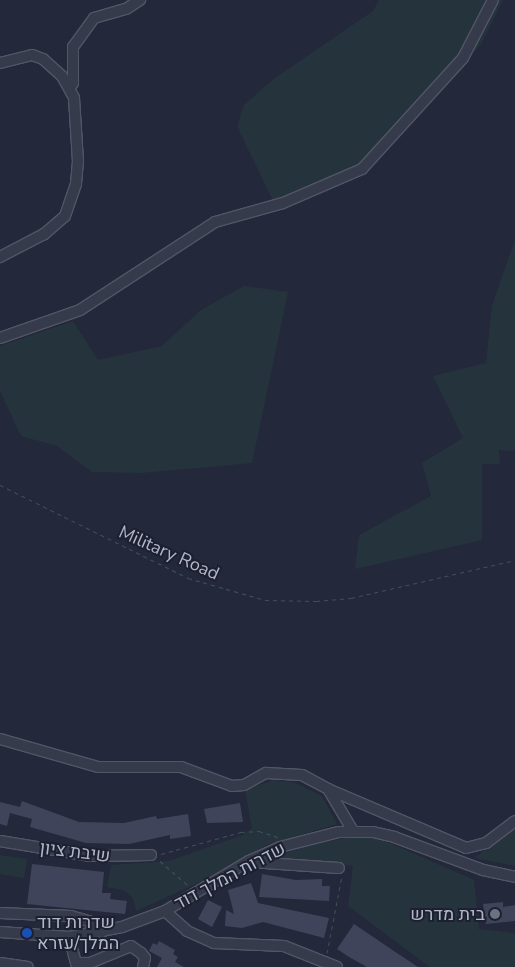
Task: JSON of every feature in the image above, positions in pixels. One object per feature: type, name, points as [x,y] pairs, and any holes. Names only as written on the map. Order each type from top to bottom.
[{"type":"street","points":[[70,86],[73,83],[73,47],[94,18],[126,9],[140,0]]},
{"type":"street","points":[[0,338],[80,310],[215,222],[283,203],[362,169],[463,58],[493,0]]},
{"type":"street","points":[[0,63],[32,55],[53,66],[70,86],[75,111],[78,162],[71,202],[58,224],[0,257]]},
{"type":"street","points":[[0,739],[98,768],[181,767],[232,786],[244,785],[266,773],[282,772],[302,775],[328,789],[466,848],[486,843],[515,821]]},
{"type":"street","points":[[328,789],[353,831]]},
{"type":"street","name":"שדרות המלך דוד","points":[[0,932],[69,937],[102,932],[164,911],[197,894],[249,861],[291,843],[326,833],[353,831],[394,838],[483,870],[515,877]]},
{"type":"street","name":"שיבת ציון","points":[[0,841],[91,856],[151,855]]},
{"type":"street","points":[[249,861],[340,868]]},
{"type":"street","points":[[164,911],[187,931],[214,943],[284,946],[337,967]]},
{"type":"street","points":[[0,913],[71,916],[88,921],[102,932]]},
{"type":"street","points":[[69,937],[76,963],[90,963],[130,946],[142,953],[145,958],[143,967]]},
{"type":"street","points":[[0,963],[28,967]]},
{"type":"path","name":"Military Road","points":[[0,485],[188,578],[266,600],[316,601],[351,598],[515,560]]},
{"type":"path","points":[[151,855],[170,854],[241,832],[258,831],[291,843]]},
{"type":"path","points":[[151,855],[171,868],[197,894]]},
{"type":"path","points":[[325,961],[343,878],[340,868]]},
{"type":"shaded area","points":[[379,0],[503,0],[481,44],[363,174],[277,209],[237,126],[244,105],[275,78],[373,11]]},
{"type":"shaded area","points":[[515,240],[515,451],[499,450],[500,464],[482,464],[482,540],[355,569],[359,535],[431,496],[422,463],[463,438],[433,376],[486,363],[492,305]]},
{"type":"shaded area","points":[[244,286],[288,292],[252,463],[141,473],[92,472],[57,446],[21,436],[0,391],[0,346],[73,321],[98,360],[162,346],[201,310]]},
{"type":"shaded area","points":[[273,780],[293,782],[322,796],[337,824],[266,845],[202,881],[136,911],[133,898],[123,890],[107,887],[111,865],[169,861],[243,835],[252,828],[245,790]]},
{"type":"shaded area","points":[[515,825],[515,866],[475,858],[510,828]]},
{"type":"shaded area","points":[[357,836],[383,840],[474,880],[479,929],[515,933],[515,967],[430,967],[348,906],[353,866],[272,858],[313,844]]},
{"type":"shaded area","points":[[0,855],[27,859],[24,878],[0,874]]},
{"type":"building","points":[[22,801],[79,822],[124,823],[156,816],[157,819],[188,814],[191,836],[170,839],[170,835],[129,844],[86,843],[30,827],[32,819],[10,813],[7,826],[0,824],[0,802],[20,807]]},
{"type":"building","points":[[240,803],[243,822],[207,823],[204,809]]},
{"type":"building","points":[[32,864],[104,872],[102,893],[111,893],[110,899],[127,901],[125,914],[27,904]]},
{"type":"building","points":[[262,874],[296,880],[322,879],[322,886],[330,886],[329,901],[259,897]]},
{"type":"building","points":[[251,883],[258,903],[329,918],[324,938],[263,922],[242,928],[225,926],[226,910],[234,914],[228,890]]},
{"type":"building","points":[[208,900],[222,907],[212,927],[198,919]]},
{"type":"building","points":[[503,902],[503,907],[515,905],[515,921],[486,924],[483,904]]},
{"type":"building","points":[[354,924],[418,967],[367,967],[337,949]]},
{"type":"building","points":[[159,941],[175,950],[173,954],[178,957],[175,962],[184,967],[157,967],[162,958],[149,951],[153,943],[157,945]]},
{"type":"place","name":"בית מדרש","points":[[495,914]]},
{"type":"place","name":"שדרות דוד המלך/עזרא","points":[[27,933]]}]
